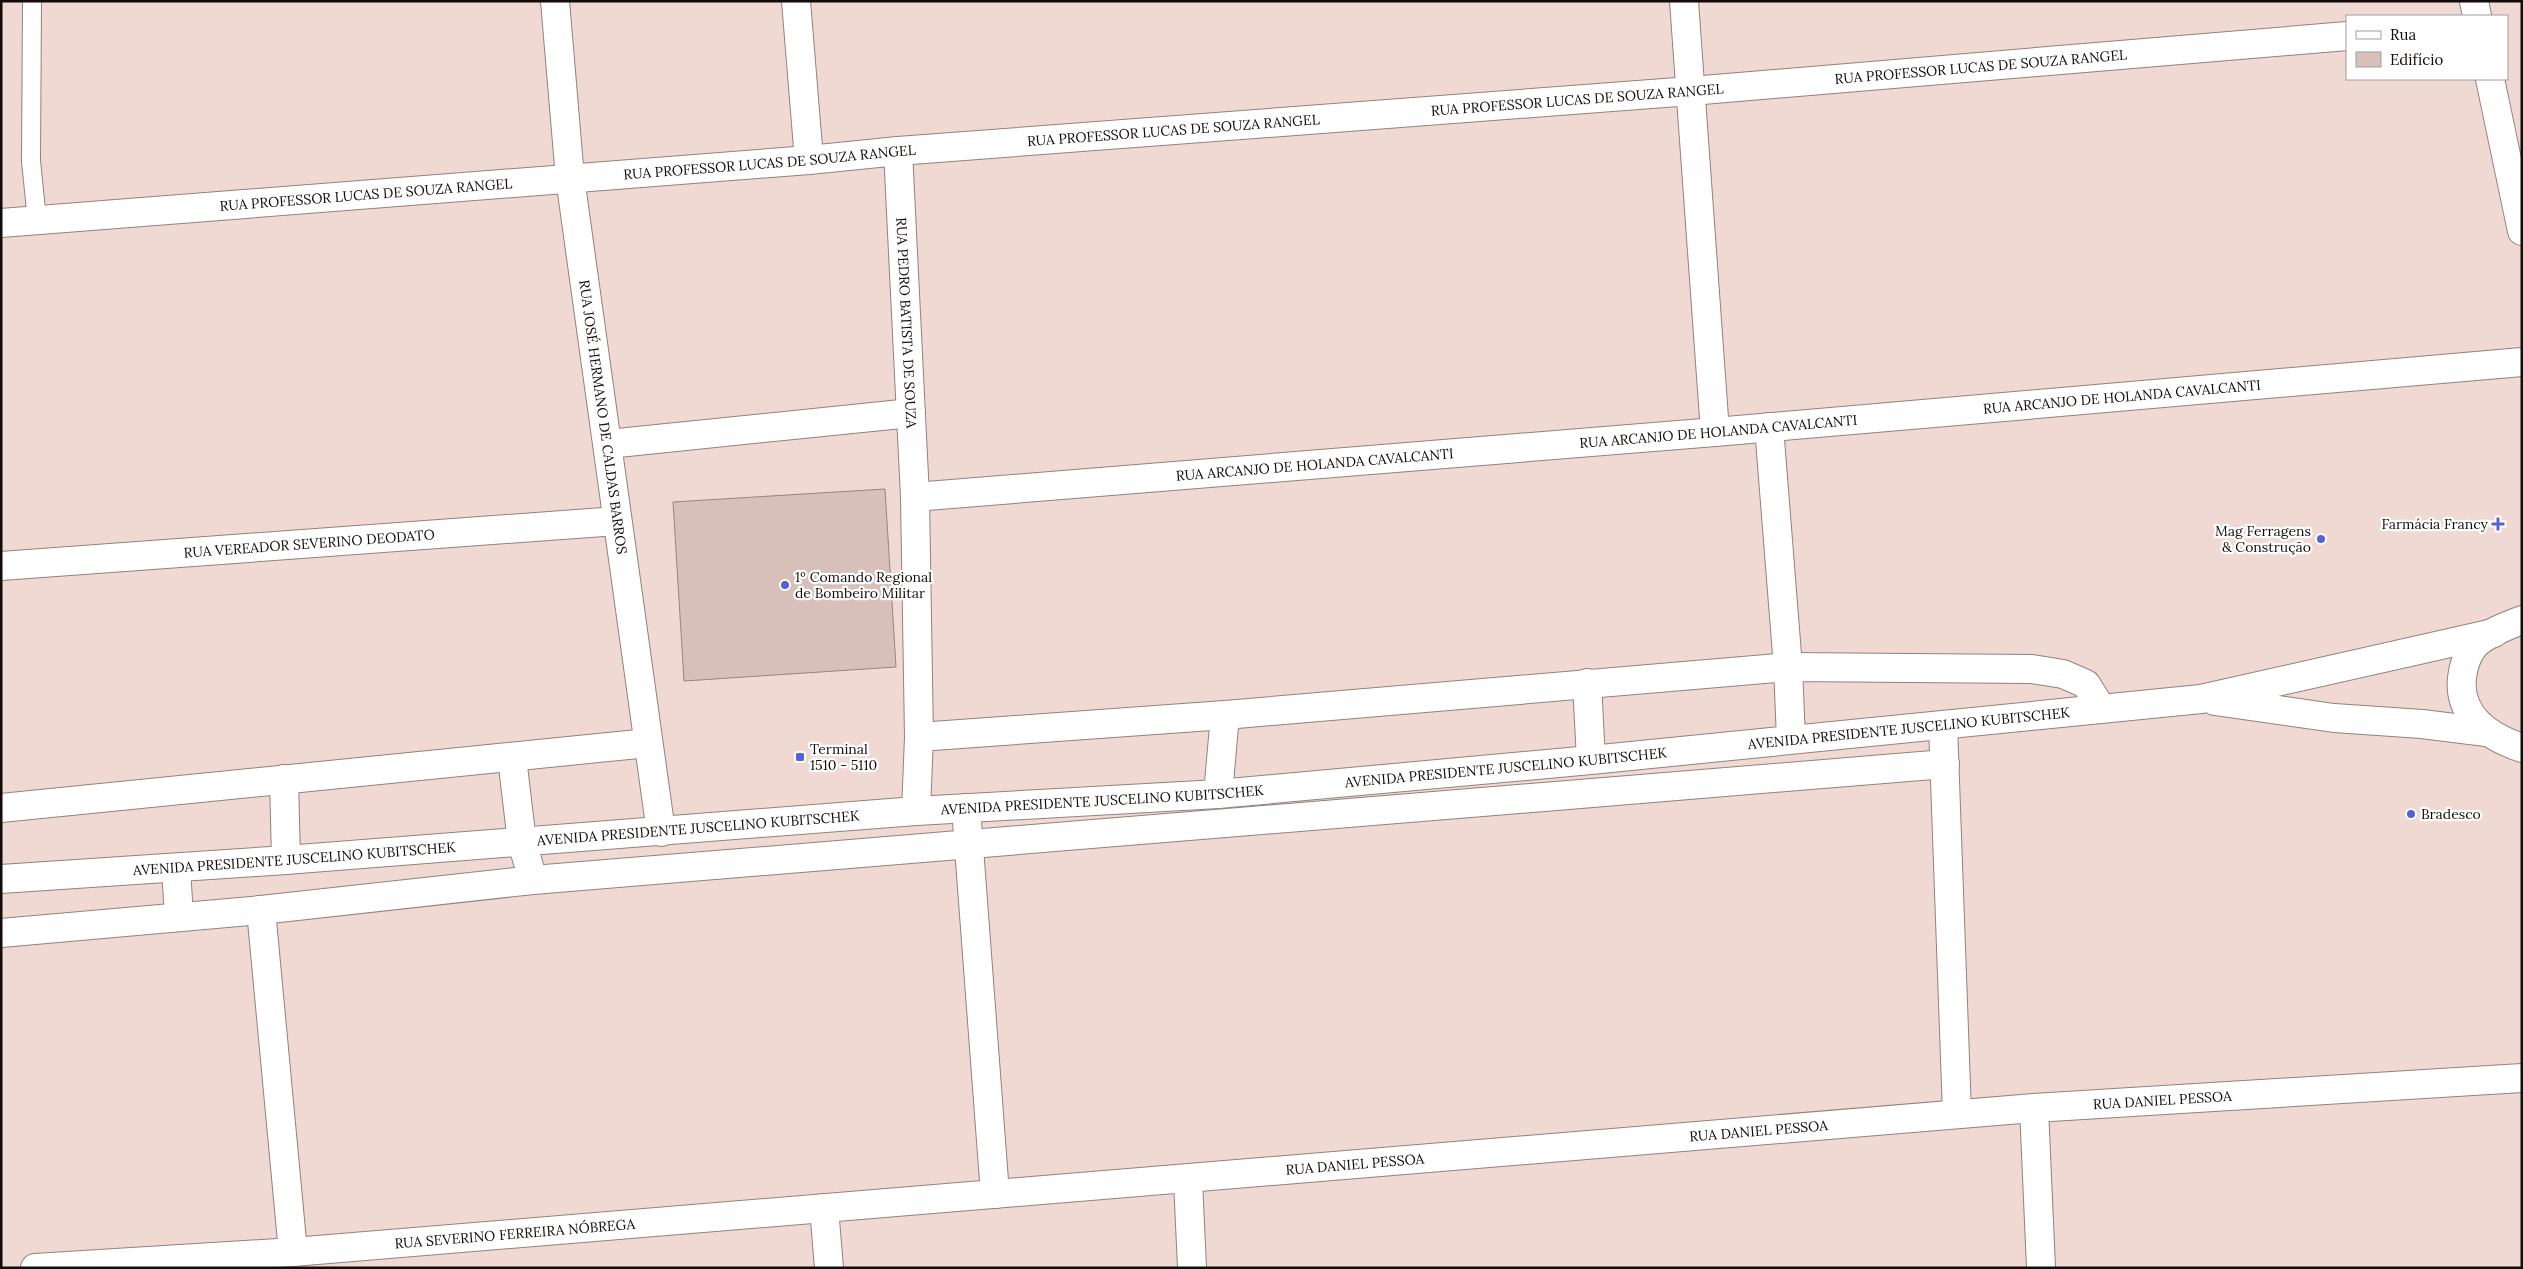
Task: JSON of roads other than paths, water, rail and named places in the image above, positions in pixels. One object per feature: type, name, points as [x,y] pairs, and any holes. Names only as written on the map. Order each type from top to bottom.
[{"type":"street","name":"RUA JOSÉ HERMANO DE CALDAS BARROS","points":[[555,1],[570,178],[661,832]]},
{"type":"street","points":[[796,1],[809,160]]},
{"type":"street","points":[[1684,1],[1715,432]]},
{"type":"street","points":[[2474,1],[2477,15]]},
{"type":"street","name":"RUA PROFESSOR LUCAS DE SOUZA RANGEL","points":[[1,223],[809,160],[898,150],[1691,91],[2346,36]]},
{"type":"street","points":[[2490,80],[2522,231]]},
{"type":"street","name":"RUA PEDRO BATISTA DE SOUZA","points":[[898,150],[915,497],[919,737],[916,812]]},
{"type":"street","name":"RUA ARCANJO DE HOLANDA CAVALCANTI","points":[[915,497],[1715,432],[2522,362]]},
{"type":"street","points":[[608,444],[911,413]]},
{"type":"street","points":[[1770,427],[1788,667],[1791,739]]},
{"type":"street","name":"RUA VEREADOR SEVERINO DEODATO","points":[[1,566],[617,522]]},
{"type":"street","points":[[2512,620],[2474,646],[2463,668],[2460,692],[2470,715],[2486,732],[2522,748]]},
{"type":"street","name":"AVENIDA PRESIDENTE JUSCELINO KUBITSCHEK","points":[[1,879],[286,860],[966,808],[1218,794],[1590,760],[2201,699],[2512,620]]},
{"type":"street","points":[[919,737],[1226,715],[1788,667],[2032,669],[2063,674],[2086,684],[2101,708]]},
{"type":"street","points":[[1587,683],[1590,760]]},
{"type":"street","name":"AVENIDA PRESIDENTE JUSCELINO KUBITSCHEK","points":[[2201,699],[2334,718],[2422,724],[2486,732]]},
{"type":"street","points":[[1218,794],[1226,715]]},
{"type":"street","points":[[1943,725],[1957,1114]]},
{"type":"street","points":[[1,808],[648,743]]},
{"type":"street","points":[[512,758],[522,842],[533,880]]},
{"type":"street","points":[[1,933],[261,910],[533,880],[1945,764]]},
{"type":"street","points":[[284,779],[286,860]]},
{"type":"street","points":[[1302,787],[1305,818]]},
{"type":"street","points":[[966,808],[995,1194]]},
{"type":"street","points":[[176,868],[178,917]]},
{"type":"street","points":[[261,910],[293,1252]]},
{"type":"street","name":"RUA DANIEL PESSOA","points":[[995,1194],[1188,1180],[2034,1108],[2522,1078]]},
{"type":"street","points":[[2034,1108],[2041,1268]]},
{"type":"street","points":[[1188,1180],[1192,1268]]},
{"type":"street","name":"RUA SEVERINO FERREIRA NÓBREGA","points":[[35,1268],[266,1261],[293,1252],[995,1194]]},
{"type":"street","points":[[824,1208],[829,1268]]},
{"type":"lane","points":[[32,1],[31,161],[37,220]]},
{"type":"place","name":"Farmácia Francy","points":[[2498,524]]},
{"type":"place","name":"Mag Ferragens & Construção","points":[[2321,539]]},
{"type":"place","name":"1º Comando Regional de Bombeiro Militar","points":[[785,585]]},
{"type":"place","name":"Terminal 1510 - 5110","points":[[800,757]]},
{"type":"place","name":"Bradesco","points":[[2411,814]]}]
